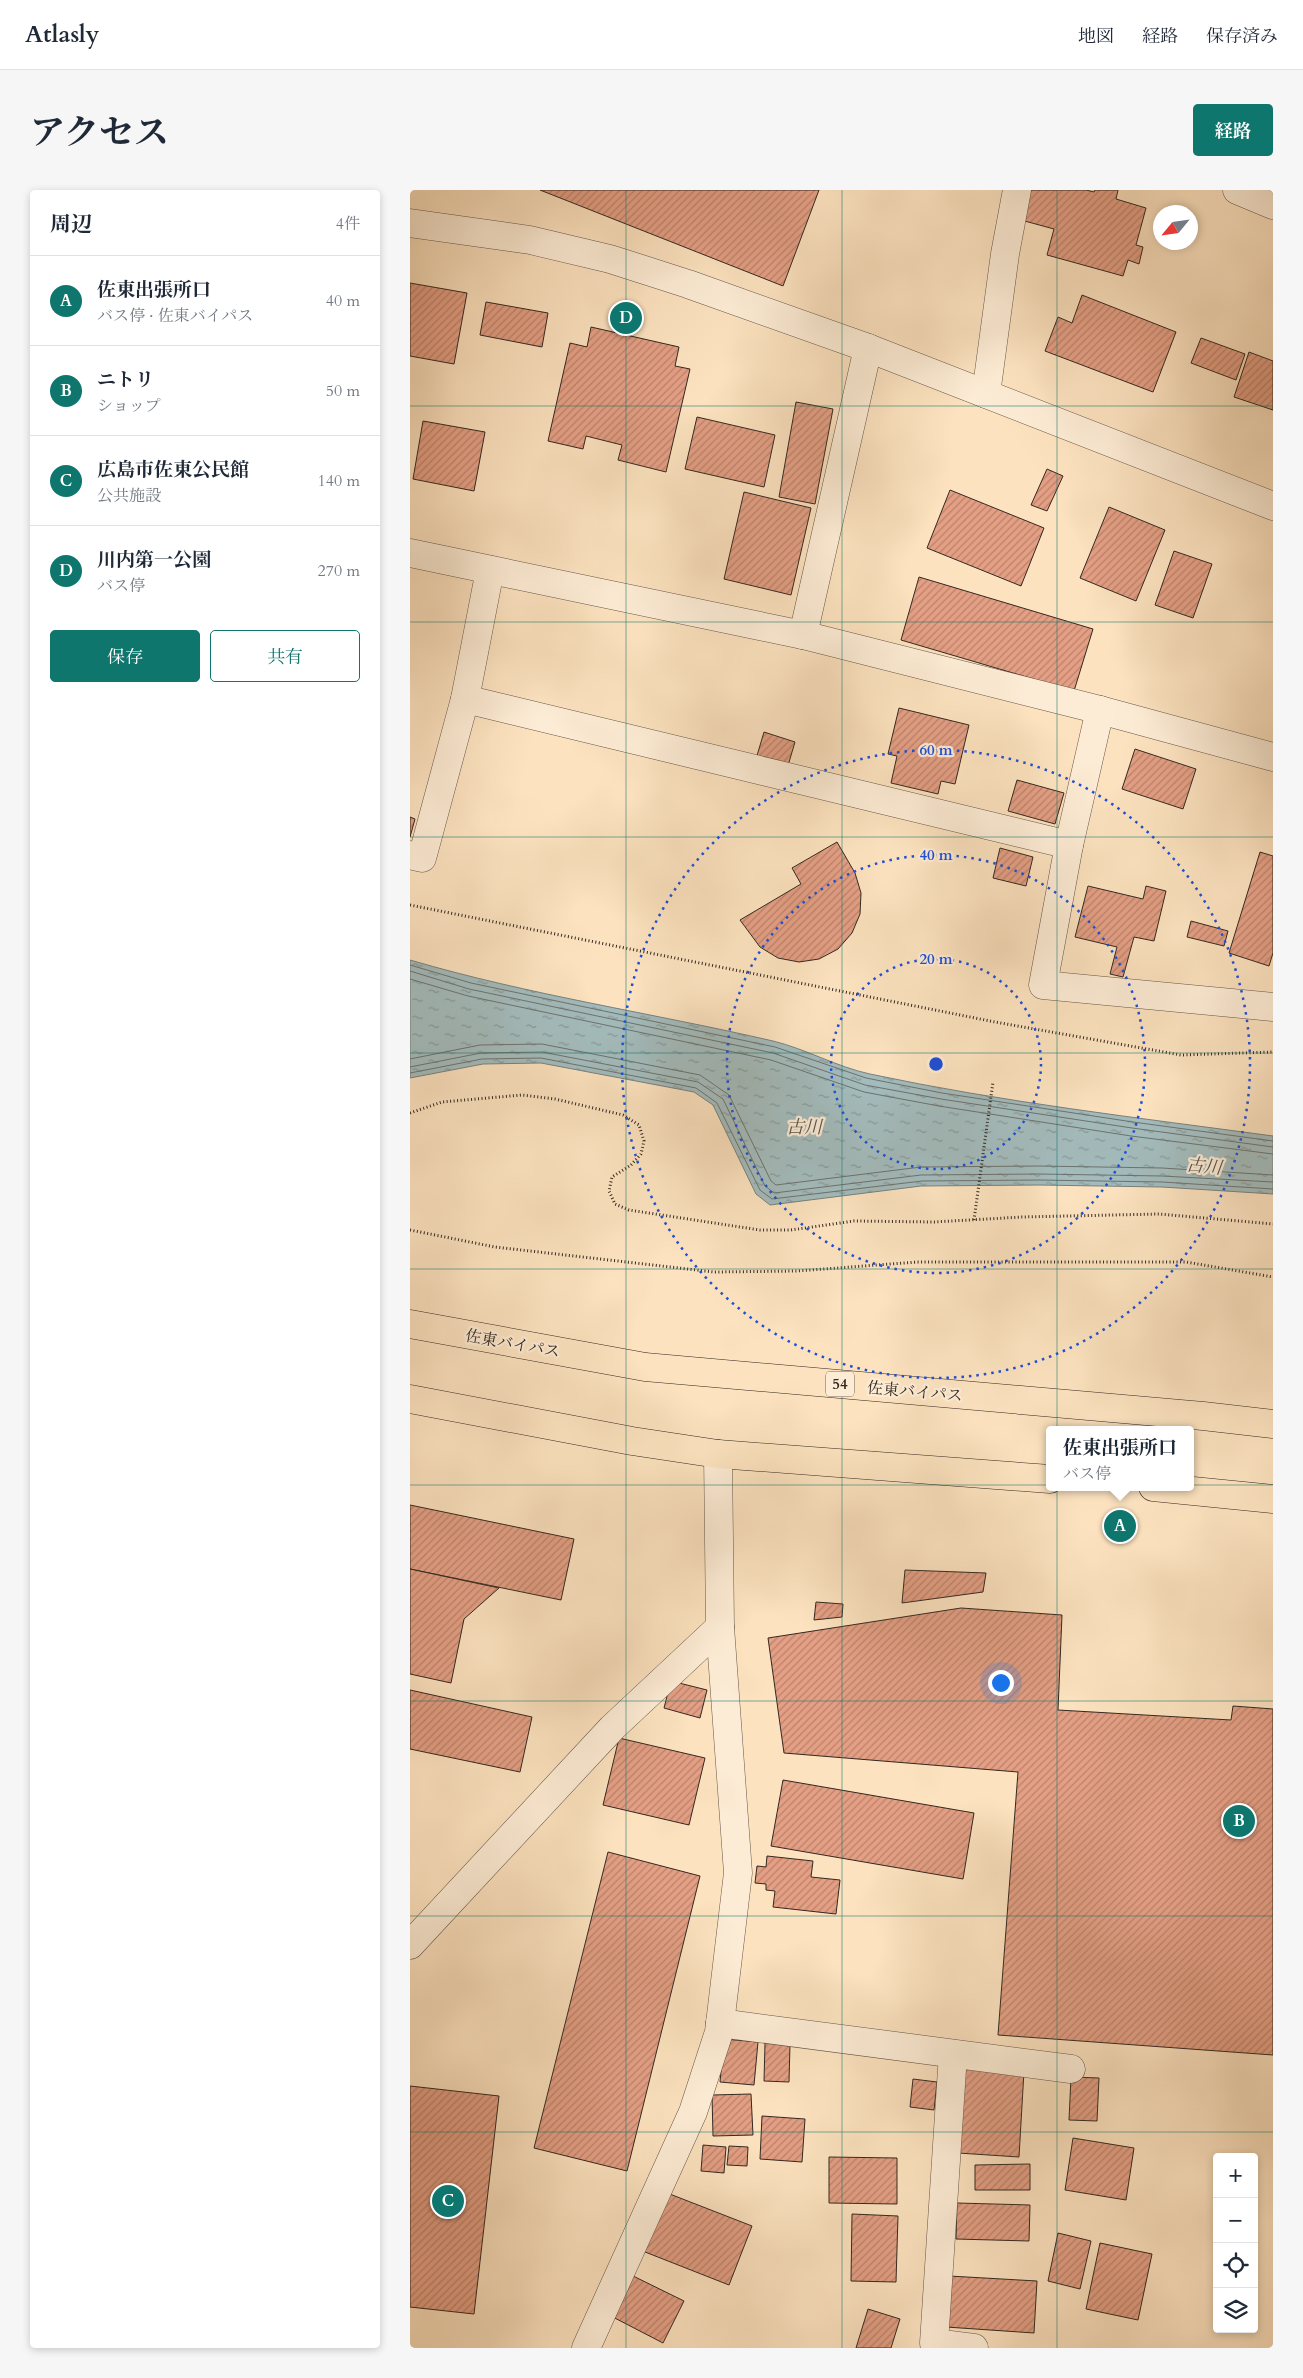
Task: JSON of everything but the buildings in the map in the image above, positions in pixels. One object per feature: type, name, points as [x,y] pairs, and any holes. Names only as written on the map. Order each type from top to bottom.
[{"type":"highway","name":"佐東バイパス","points":[[410,1324],[645,1368],[1203,1416],[1273,1424]]},
{"type":"highway","points":[[410,1399],[632,1442],[718,1454],[1046,1479]]},
{"type":"highway","points":[[1193,1491],[1273,1499]]},
{"type":"street","points":[[986,394],[1005,254],[1016,190]]},
{"type":"street","points":[[1237,190],[1273,205]]},
{"type":"street","points":[[410,223],[530,240],[610,259],[688,284],[868,348],[1273,506]]},
{"type":"street","points":[[803,635],[868,348]]},
{"type":"street","points":[[410,553],[803,635],[1100,710],[1273,757]]},
{"type":"street","points":[[410,855],[422,858],[465,699],[490,570]]},
{"type":"street","points":[[465,699],[1069,845]]},
{"type":"street","points":[[1100,710],[1069,845],[1042,986],[1273,1007]]},
{"type":"street","points":[[586,2348],[693,2112],[720,2023],[738,1873],[720,1627],[718,1454]]},
{"type":"street","points":[[410,1945],[612,1728],[720,1627]]},
{"type":"street","points":[[720,2023],[1071,2069]]},
{"type":"street","points":[[953,2054],[934,2343],[974,2348]]},
{"type":"path","points":[[410,906],[995,1022],[1181,1055],[1273,1052]]},
{"type":"path","points":[[974,1220],[993,1082]]},
{"type":"path","points":[[410,1113],[442,1102],[522,1095],[555,1099],[623,1115],[639,1125],[644,1141],[641,1154],[631,1165],[612,1177],[610,1191],[615,1204],[629,1210],[760,1230],[790,1230],[854,1221],[934,1222],[1159,1214],[1273,1224]]},
{"type":"path","points":[[410,1230],[495,1247],[714,1272],[797,1271],[917,1262],[1186,1262],[1273,1277]]},
{"type":"water","name":"古川","points":[[410,960],[545,994],[773,1041],[858,1071],[919,1084],[1122,1116],[1273,1136],[1273,1194],[1162,1187],[921,1186],[770,1205],[756,1194],[713,1105],[694,1092],[541,1063],[483,1064],[410,1078]]},
{"type":"place","name":"川内第一公園","points":[[626,318]]},
{"type":"place","name":"佐東出張所口","points":[[1120,1526]]},
{"type":"place","name":"ニトリ","points":[[1239,1821]]},
{"type":"place","name":"広島市佐東公民館","points":[[448,2201]]}]
